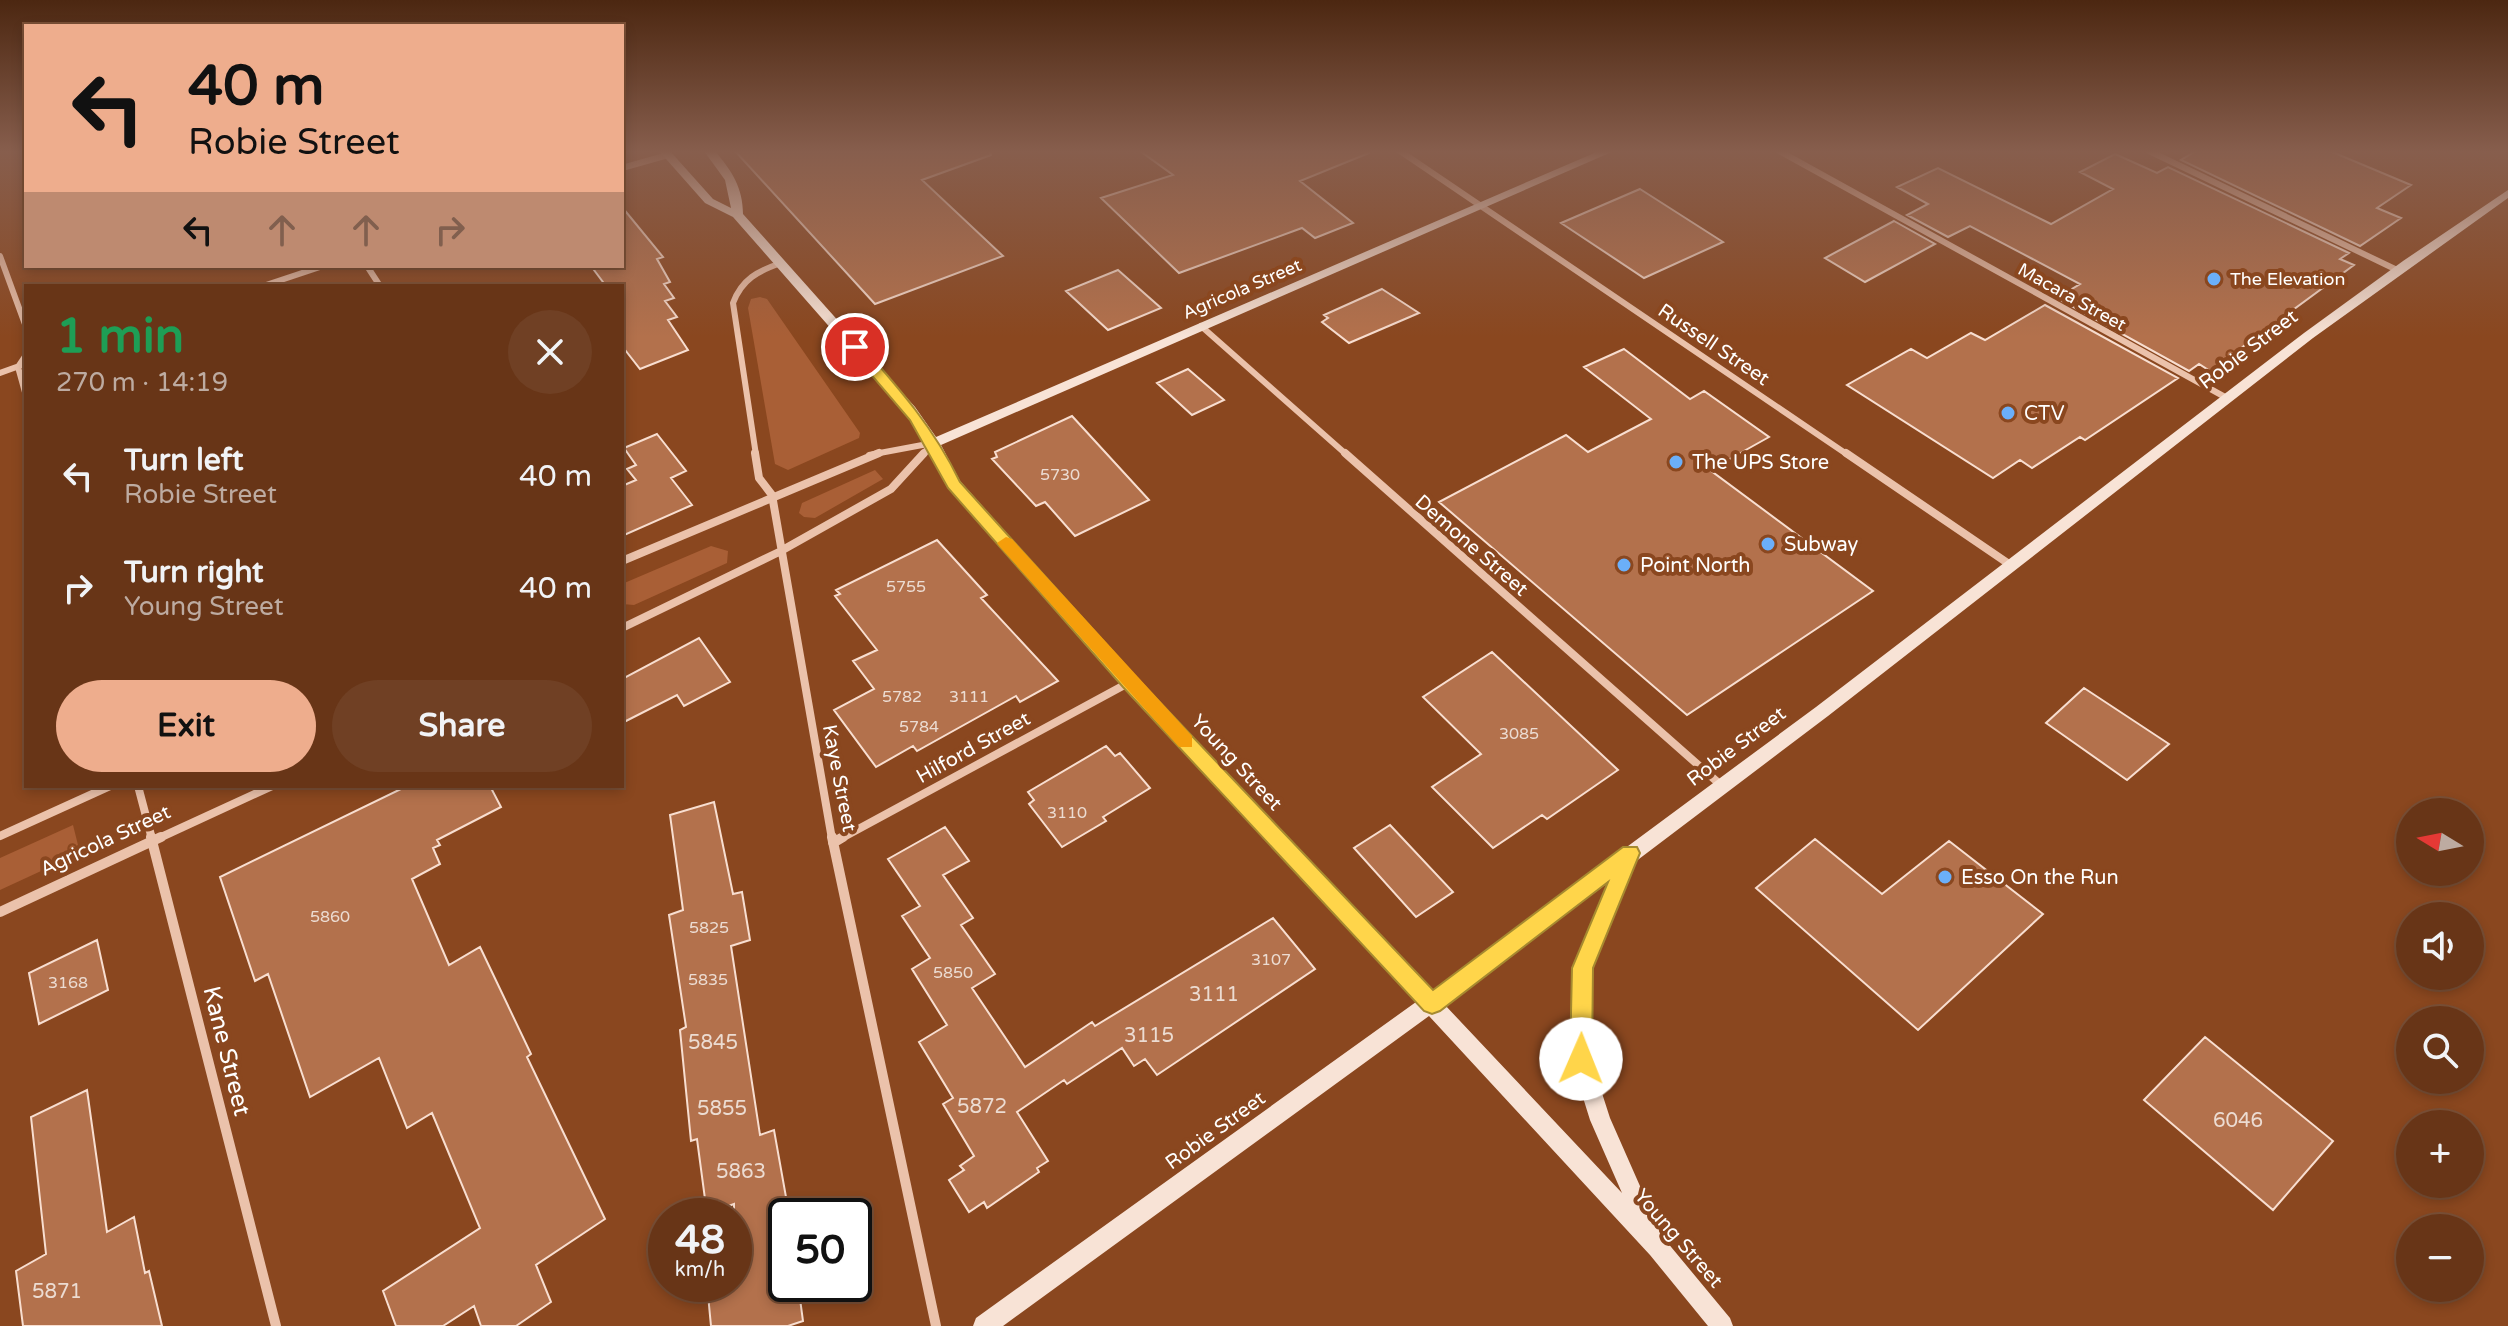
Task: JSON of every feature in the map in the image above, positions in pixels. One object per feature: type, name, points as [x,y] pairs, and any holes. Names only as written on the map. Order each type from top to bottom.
[{"type":"main road","name":"Young Street","points":[[733,213],[910,410],[933,443],[954,484],[1130,682],[1658,1247],[1722,1326]]},
{"type":"main road","name":"Agricola Street","points":[[933,443],[1464,213]]},
{"type":"main road","name":"Robie Street","points":[[984,1326],[1432,1004],[1630,853],[1723,787],[2225,397],[2395,269],[2478,213]]},
{"type":"main road","points":[[1630,853],[1583,968],[1581,1059],[1600,1120],[1658,1247]]},
{"type":"street","name":"Russell Street","points":[[1490,213],[2009,564]]},
{"type":"street","name":"Macara Street","points":[[1891,213],[2225,397]]},
{"type":"street","points":[[2278,213],[2395,269]]},
{"type":"street","points":[[0,256],[24,322]]},
{"type":"street","name":"Kaye Street","points":[[781,263],[758,270],[738,287],[733,303],[759,478],[772,495],[779,552],[833,843],[936,1326]]},
{"type":"street","points":[[268,284],[312,268]]},
{"type":"street","name":"Demone Street","points":[[1201,326],[1723,787]]},
{"type":"street","points":[[0,373],[22,366]]},
{"type":"street","name":"Agricola Street","points":[[624,560],[869,455],[933,443]]},
{"type":"street","name":"Agricola Street","points":[[624,627],[779,552],[891,489],[933,443]]},
{"type":"street","name":"Hilford Street","points":[[833,843],[1130,682]]},
{"type":"street","points":[[0,836],[106,788]]},
{"type":"street","name":"Kane Street","points":[[139,788],[276,1326]]},
{"type":"street","name":"Agricola Street","points":[[0,912],[268,788]]},
{"type":"shaded area","points":[[751,299],[767,299],[860,433],[859,438],[788,470],[775,464],[748,308]]},
{"type":"shaded area","points":[[875,470],[883,479],[815,518],[799,513],[802,503]]},
{"type":"shaded area","points":[[711,546],[728,551],[727,563],[634,605],[624,604],[624,583]]},
{"type":"shaded area","points":[[73,825],[80,853],[0,890],[0,858]]},
{"type":"building","points":[[624,213],[627,213],[663,257],[657,259],[670,282],[664,284],[674,298],[665,301],[677,317],[668,320],[688,350],[640,369],[624,349],[624,284],[604,284],[592,268],[624,268]]},
{"type":"building","points":[[792,213],[957,213],[1003,256],[875,304]]},
{"type":"building","points":[[1116,213],[1340,213],[1353,223],[1315,238],[1302,228],[1179,273]]},
{"type":"building","points":[[1585,213],[1677,213],[1723,242],[1644,278],[1561,223]]},
{"type":"building","name":"The Elevation","points":[[2029,213],[2051,224],[2071,213],[2265,213],[2349,253],[2340,259],[2354,265],[2210,371],[2199,364],[2189,371],[2057,298],[2080,284],[1970,226],[1948,237],[1907,215]]},
{"type":"building","points":[[2291,213],[2389,213],[2401,218],[2360,246]]},
{"type":"building","points":[[1894,221],[1935,244],[1865,282],[1825,258]]},
{"type":"building","points":[[1118,270],[1161,308],[1108,330],[1066,291]]},
{"type":"building","points":[[1382,289],[1419,313],[1349,343],[1322,322],[1328,318],[1324,315]]},
{"type":"building","name":"CTV","points":[[2045,305],[2178,378],[2085,440],[2080,437],[2032,468],[2020,460],[1993,478],[1847,385],[1911,349],[1927,358],[1971,333],[1985,340]]},
{"type":"building","name":"Point North","points":[[1624,349],[1690,399],[1704,391],[1769,437],[1710,470],[1873,591],[1687,715],[1439,502],[1566,435],[1588,452],[1651,419],[1584,367]]},
{"type":"building","points":[[1188,369],[1224,400],[1192,415],[1157,383]]},
{"type":"building","points":[[1072,416],[1149,500],[1075,536],[1045,502],[1036,506],[992,459],[997,457],[995,452]]},
{"type":"building","points":[[657,434],[686,471],[671,478],[692,505],[624,535],[624,485],[636,480],[627,469],[636,465],[624,448]]},
{"type":"building","points":[[937,540],[987,595],[981,598],[1058,681],[1020,702],[1016,696],[917,751],[913,746],[876,767],[834,710],[874,689],[853,661],[877,650],[835,596],[840,594],[836,590]]},
{"type":"building","points":[[699,638],[730,682],[684,706],[677,695],[624,722],[624,678]]},
{"type":"building","points":[[1492,652],[1618,770],[1547,819],[1542,815],[1493,848],[1432,787],[1481,754],[1423,697]]},
{"type":"building","points":[[2084,688],[2169,744],[2127,780],[2046,723]]},
{"type":"building","points":[[1106,746],[1115,756],[1120,753],[1150,788],[1103,817],[1106,821],[1062,847],[1029,804],[1034,800],[1028,792]]},
{"type":"building","points":[[403,788],[491,788],[501,807],[437,840],[440,845],[433,848],[440,864],[412,879],[449,965],[480,947],[531,1054],[527,1057],[605,1219],[536,1265],[551,1302],[516,1326],[481,1326],[474,1306],[443,1326],[396,1326],[383,1291],[480,1228],[432,1113],[407,1128],[379,1058],[310,1097],[268,974],[255,981],[220,877]]},
{"type":"building","points":[[714,802],[733,894],[742,892],[750,940],[731,946],[760,1135],[774,1130],[786,1197],[768,1198],[768,1302],[800,1302],[803,1321],[788,1326],[711,1326],[709,1302],[752,1302],[752,1198],[705,1198],[697,1139],[691,1141],[680,1030],[686,1027],[669,915],[683,910],[670,815]]},
{"type":"building","points":[[1390,825],[1453,892],[1416,917],[1354,848]]},
{"type":"building","points":[[945,827],[969,861],[943,875],[973,918],[961,925],[995,974],[972,988],[1025,1067],[1092,1022],[1095,1026],[1273,918],[1315,969],[1157,1075],[1145,1059],[1134,1066],[1122,1048],[1067,1084],[1064,1080],[1017,1112],[1048,1161],[1037,1168],[1039,1172],[987,1208],[984,1202],[969,1212],[949,1180],[964,1170],[960,1166],[974,1156],[943,1104],[953,1098],[919,1042],[947,1025],[912,969],[930,958],[902,916],[920,906],[888,859]]},
{"type":"building","points":[[1815,839],[1882,894],[1949,841],[2043,914],[1918,1030],[1756,888]]},
{"type":"building","points":[[97,940],[108,990],[39,1024],[29,973]]},
{"type":"building","points":[[2205,1037],[2333,1141],[2273,1210],[2144,1100]]},
{"type":"building","points":[[87,1090],[107,1232],[134,1217],[145,1273],[149,1271],[162,1326],[23,1326],[16,1271],[46,1254],[31,1117]]},
{"type":"slow traffic","points":[[1006,543],[1185,741]]},
{"type":"place","name":"The Elevation","points":[[2214,279]]},
{"type":"place","name":"CTV","points":[[2008,413]]},
{"type":"place","name":"The UPS Store","points":[[1676,462]]},
{"type":"place","name":"Subway","points":[[1768,544]]},
{"type":"place","name":"Point North","points":[[1624,565]]},
{"type":"place","name":"Esso On the Run","points":[[1945,877]]},
{"type":"route","points":[[855,347],[915,416],[954,484],[1130,682],[1432,1004],[1630,853],[1583,968],[1581,1059]]}]
